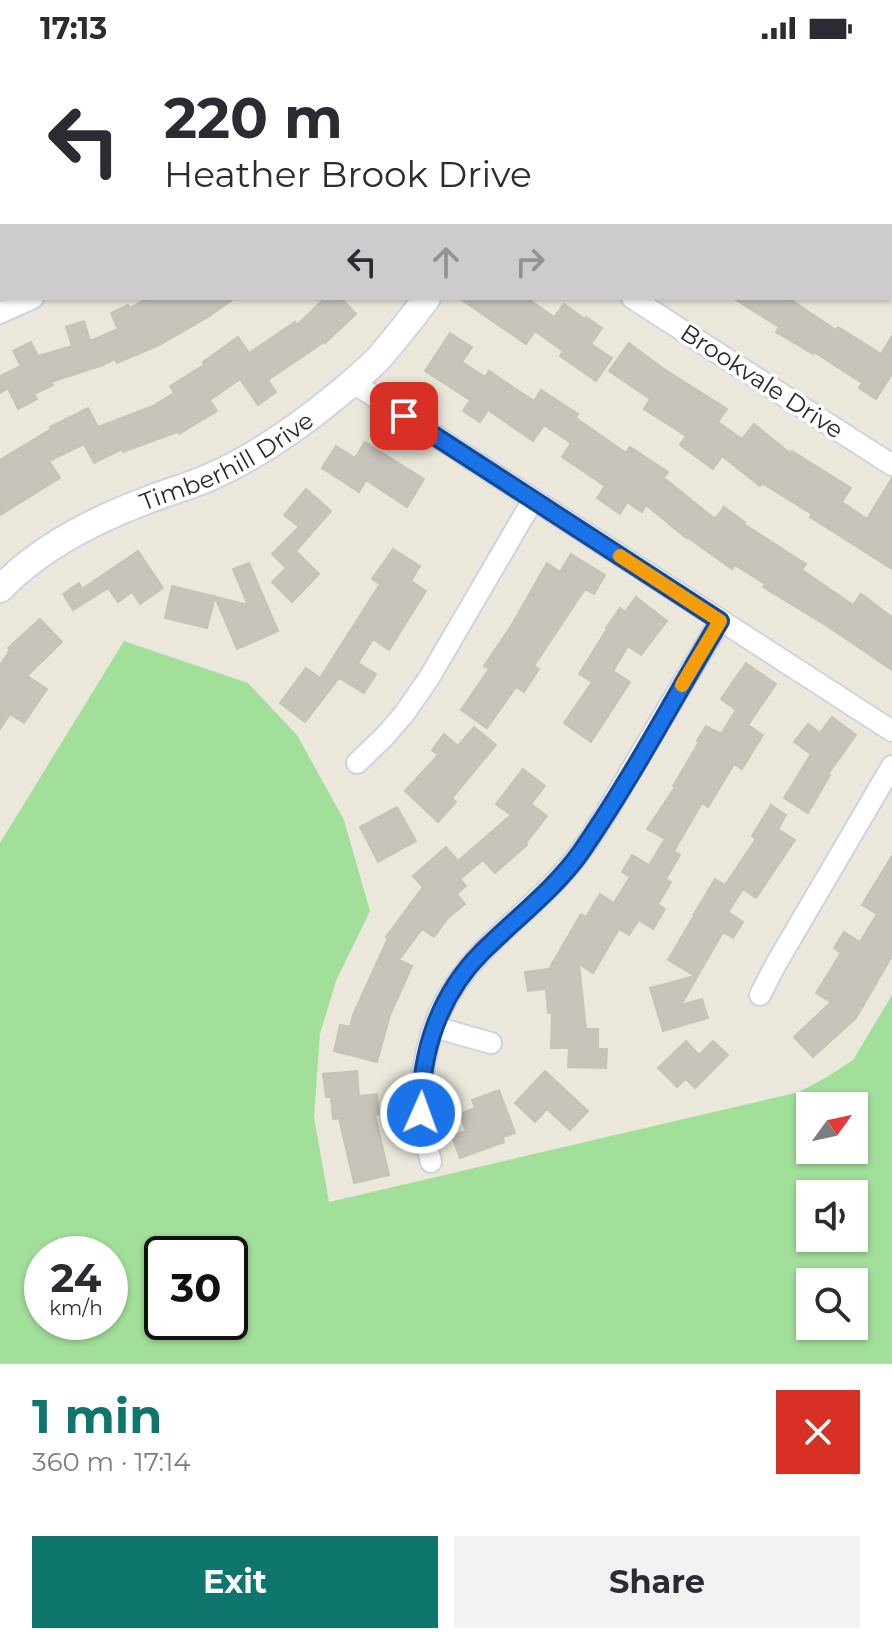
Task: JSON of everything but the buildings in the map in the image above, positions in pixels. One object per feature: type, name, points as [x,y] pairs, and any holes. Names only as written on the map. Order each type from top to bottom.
[{"type":"street","points":[[0,313],[29,300]]},
{"type":"street","name":"Timberhill Drive","points":[[0,589],[36,557],[97,521],[209,477],[256,454],[289,433],[374,362],[425,300]]},
{"type":"street","name":"Brookvale Drive","points":[[635,300],[892,465]]},
{"type":"street","points":[[352,382],[892,731]]},
{"type":"street","points":[[357,763],[404,714],[429,678],[533,500]]},
{"type":"street","points":[[431,1162],[423,1135],[421,1091],[425,1058],[443,1006],[466,969],[537,901],[578,855],[618,794],[720,621]]},
{"type":"street","points":[[760,995],[892,766]]},
{"type":"street","points":[[434,1027],[491,1043]]},
{"type":"green space","points":[[124,641],[248,683],[297,735],[344,820],[370,911],[336,981],[320,1034],[314,1117],[329,1202],[796,1093],[796,1164],[868,1164],[868,1092],[799,1092],[853,1060],[892,995],[892,1364],[0,1364],[0,843]]},
{"type":"slow traffic","points":[[620,556],[720,621],[682,685]]},
{"type":"route","points":[[404,416],[720,621],[610,807],[578,855],[537,901],[481,953],[454,987],[427,1048],[421,1113]]}]
